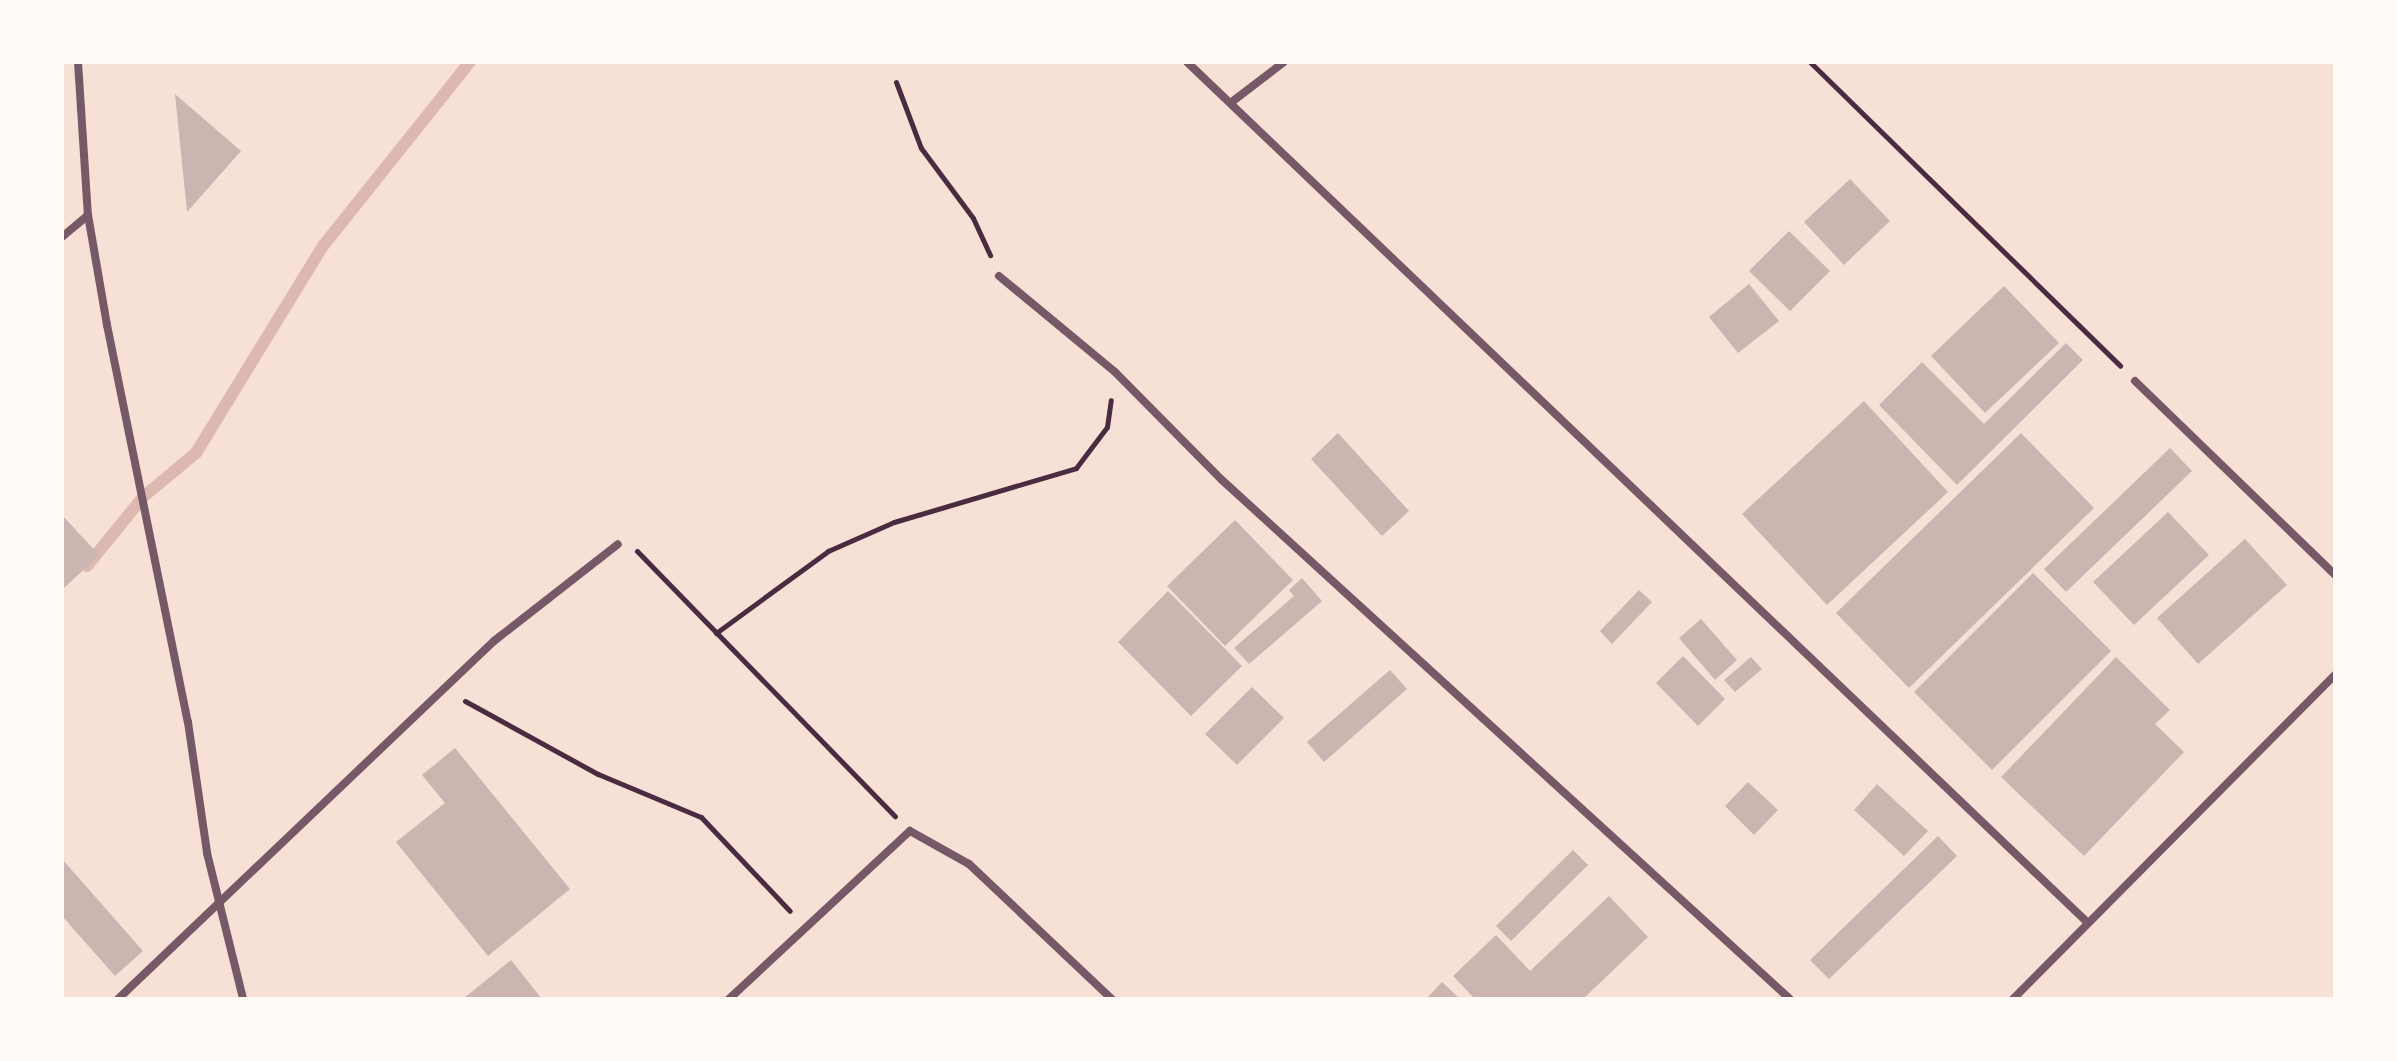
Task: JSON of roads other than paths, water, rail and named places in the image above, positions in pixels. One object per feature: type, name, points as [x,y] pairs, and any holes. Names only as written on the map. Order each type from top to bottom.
[{"type":"street","points":[[78,62],[88,215],[207,853],[224,902],[243,999]]},
{"type":"street","points":[[1187,62],[1233,101],[2087,922]]},
{"type":"street","points":[[1233,101],[1284,62]]},
{"type":"street","points":[[62,237],[88,215]]},
{"type":"street","points":[[999,276],[1115,372],[1222,480],[1790,999]]},
{"type":"street","points":[[2135,381],[2335,575]]},
{"type":"street","points":[[118,999],[224,902],[494,641],[618,544]]},
{"type":"street","points":[[2013,999],[2335,675]]},
{"type":"street","points":[[729,999],[805,932],[910,831],[969,864],[1112,999]]},
{"type":"waterway","points":[[87,566],[143,497],[196,453],[323,246],[470,62]]}]
